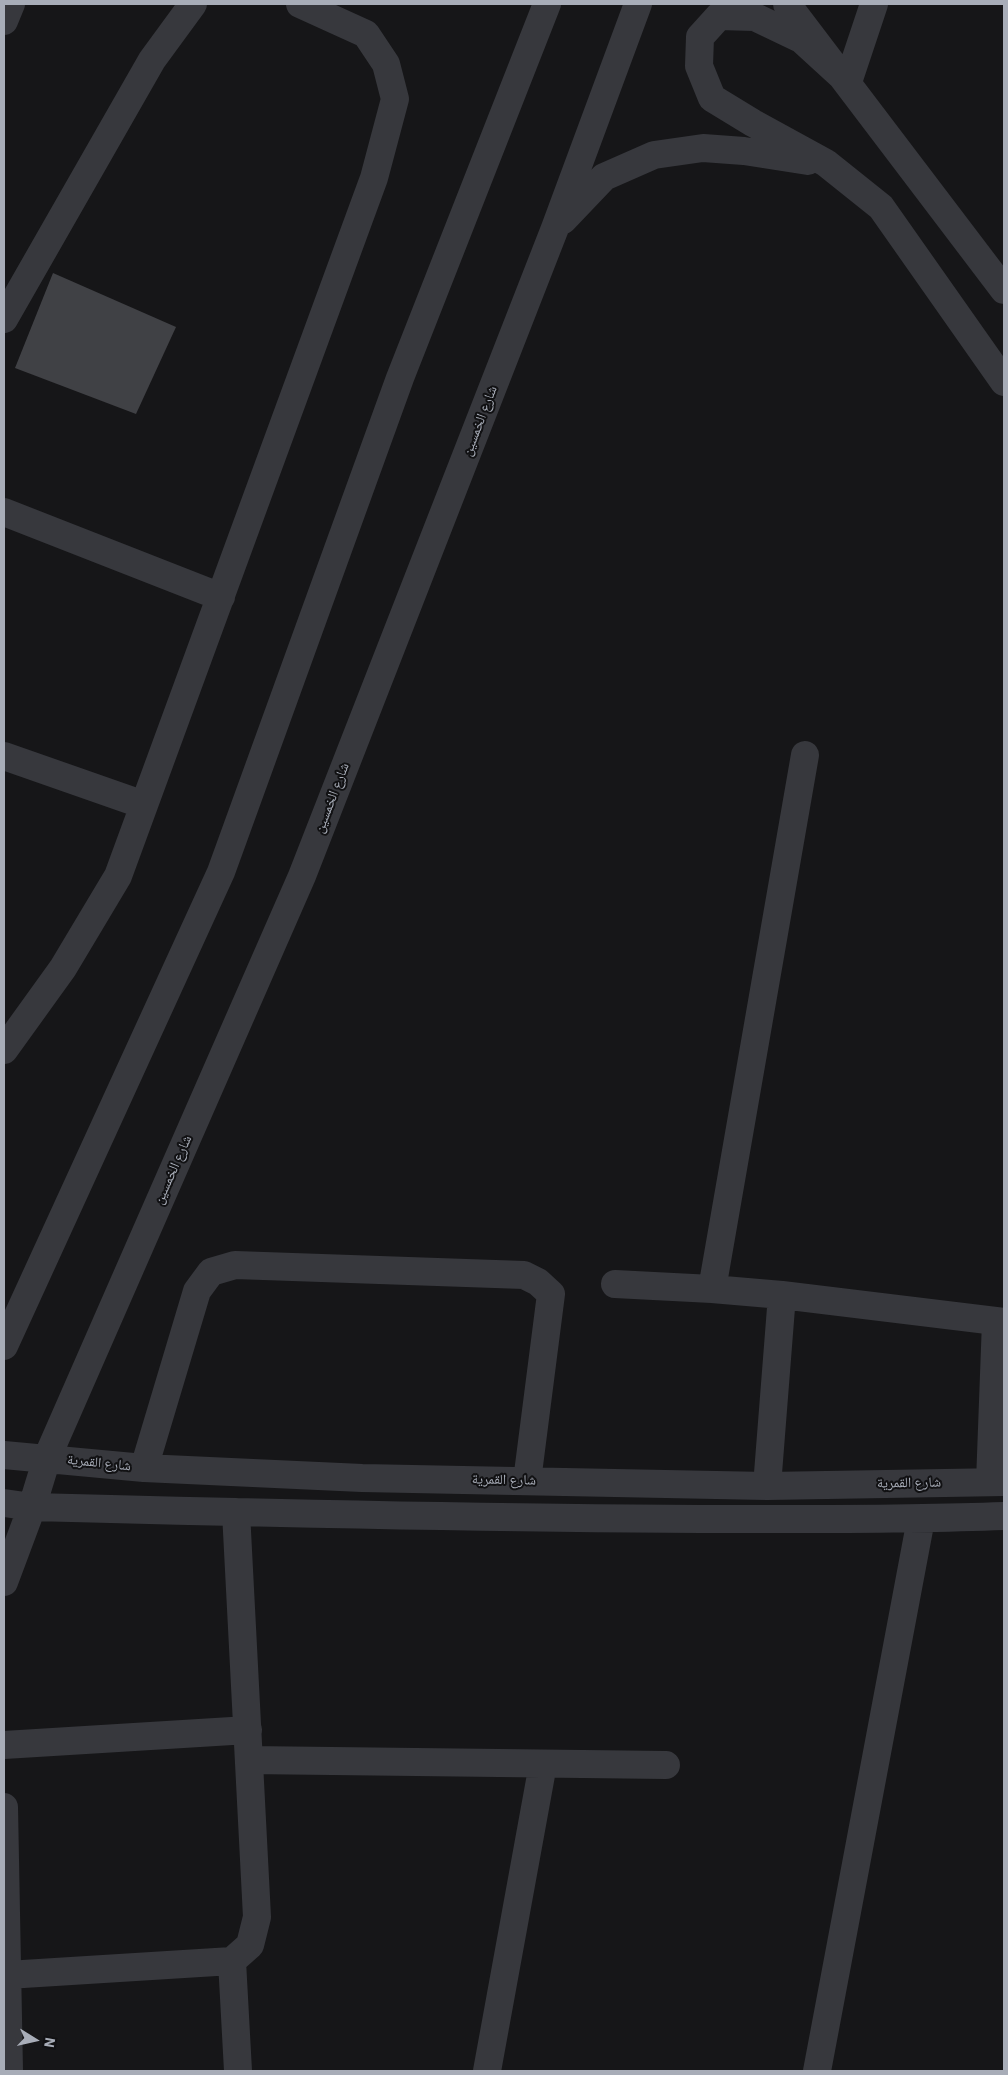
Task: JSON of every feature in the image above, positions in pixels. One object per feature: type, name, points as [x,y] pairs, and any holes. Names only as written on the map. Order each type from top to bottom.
[{"type":"street","points":[[4,21],[11,4]]},
{"type":"street","points":[[4,319],[152,60],[193,4]]},
{"type":"street","points":[[4,1050],[63,968],[118,876],[374,178],[395,99],[386,64],[366,34],[300,4]]},
{"type":"street","points":[[4,1346],[221,872],[400,378],[547,4]]},
{"type":"street","name":"شارع الخمسين","points":[[4,1582],[32,1507],[47,1458],[302,876],[555,228],[638,4]]},
{"type":"street","points":[[787,4],[1004,290]]},
{"type":"street","points":[[848,82],[874,4]]},
{"type":"street","points":[[848,82],[801,39],[755,17],[718,16],[700,37],[699,66],[712,98],[752,124],[826,163],[881,207],[1004,382]]},
{"type":"street","points":[[555,228],[604,177],[654,155],[703,148],[744,151],[826,163]]},
{"type":"street","points":[[4,512],[221,597]]},
{"type":"street","points":[[712,1289],[805,755]]},
{"type":"street","points":[[4,756],[144,804]]},
{"type":"street","points":[[144,1468],[197,1290],[211,1272],[235,1266],[504,1274],[524,1275],[538,1282],[551,1294],[528,1481]]},
{"type":"street","points":[[614,1284],[712,1289],[1000,1322],[997,1482]]},
{"type":"street","points":[[767,1486],[782,1296]]},
{"type":"street","name":"شارع القمرية","points":[[4,1454],[144,1468],[362,1478],[767,1486],[997,1482]]},
{"type":"street","points":[[4,1503],[32,1507],[598,1519],[921,1519],[1004,1516]]},
{"type":"street","points":[[7,1976],[232,1961],[250,1945],[257,1917],[236,1512]]},
{"type":"street","points":[[817,2071],[921,1519]]},
{"type":"street","points":[[4,1745],[248,1730]]},
{"type":"street","points":[[248,1760],[666,1765]]},
{"type":"street","points":[[487,2071],[543,1764]]},
{"type":"street","points":[[4,1807],[9,2071]]},
{"type":"street","points":[[232,1961],[238,2071]]},
{"type":"building","points":[[53,273],[176,327],[136,414],[15,368]]}]
